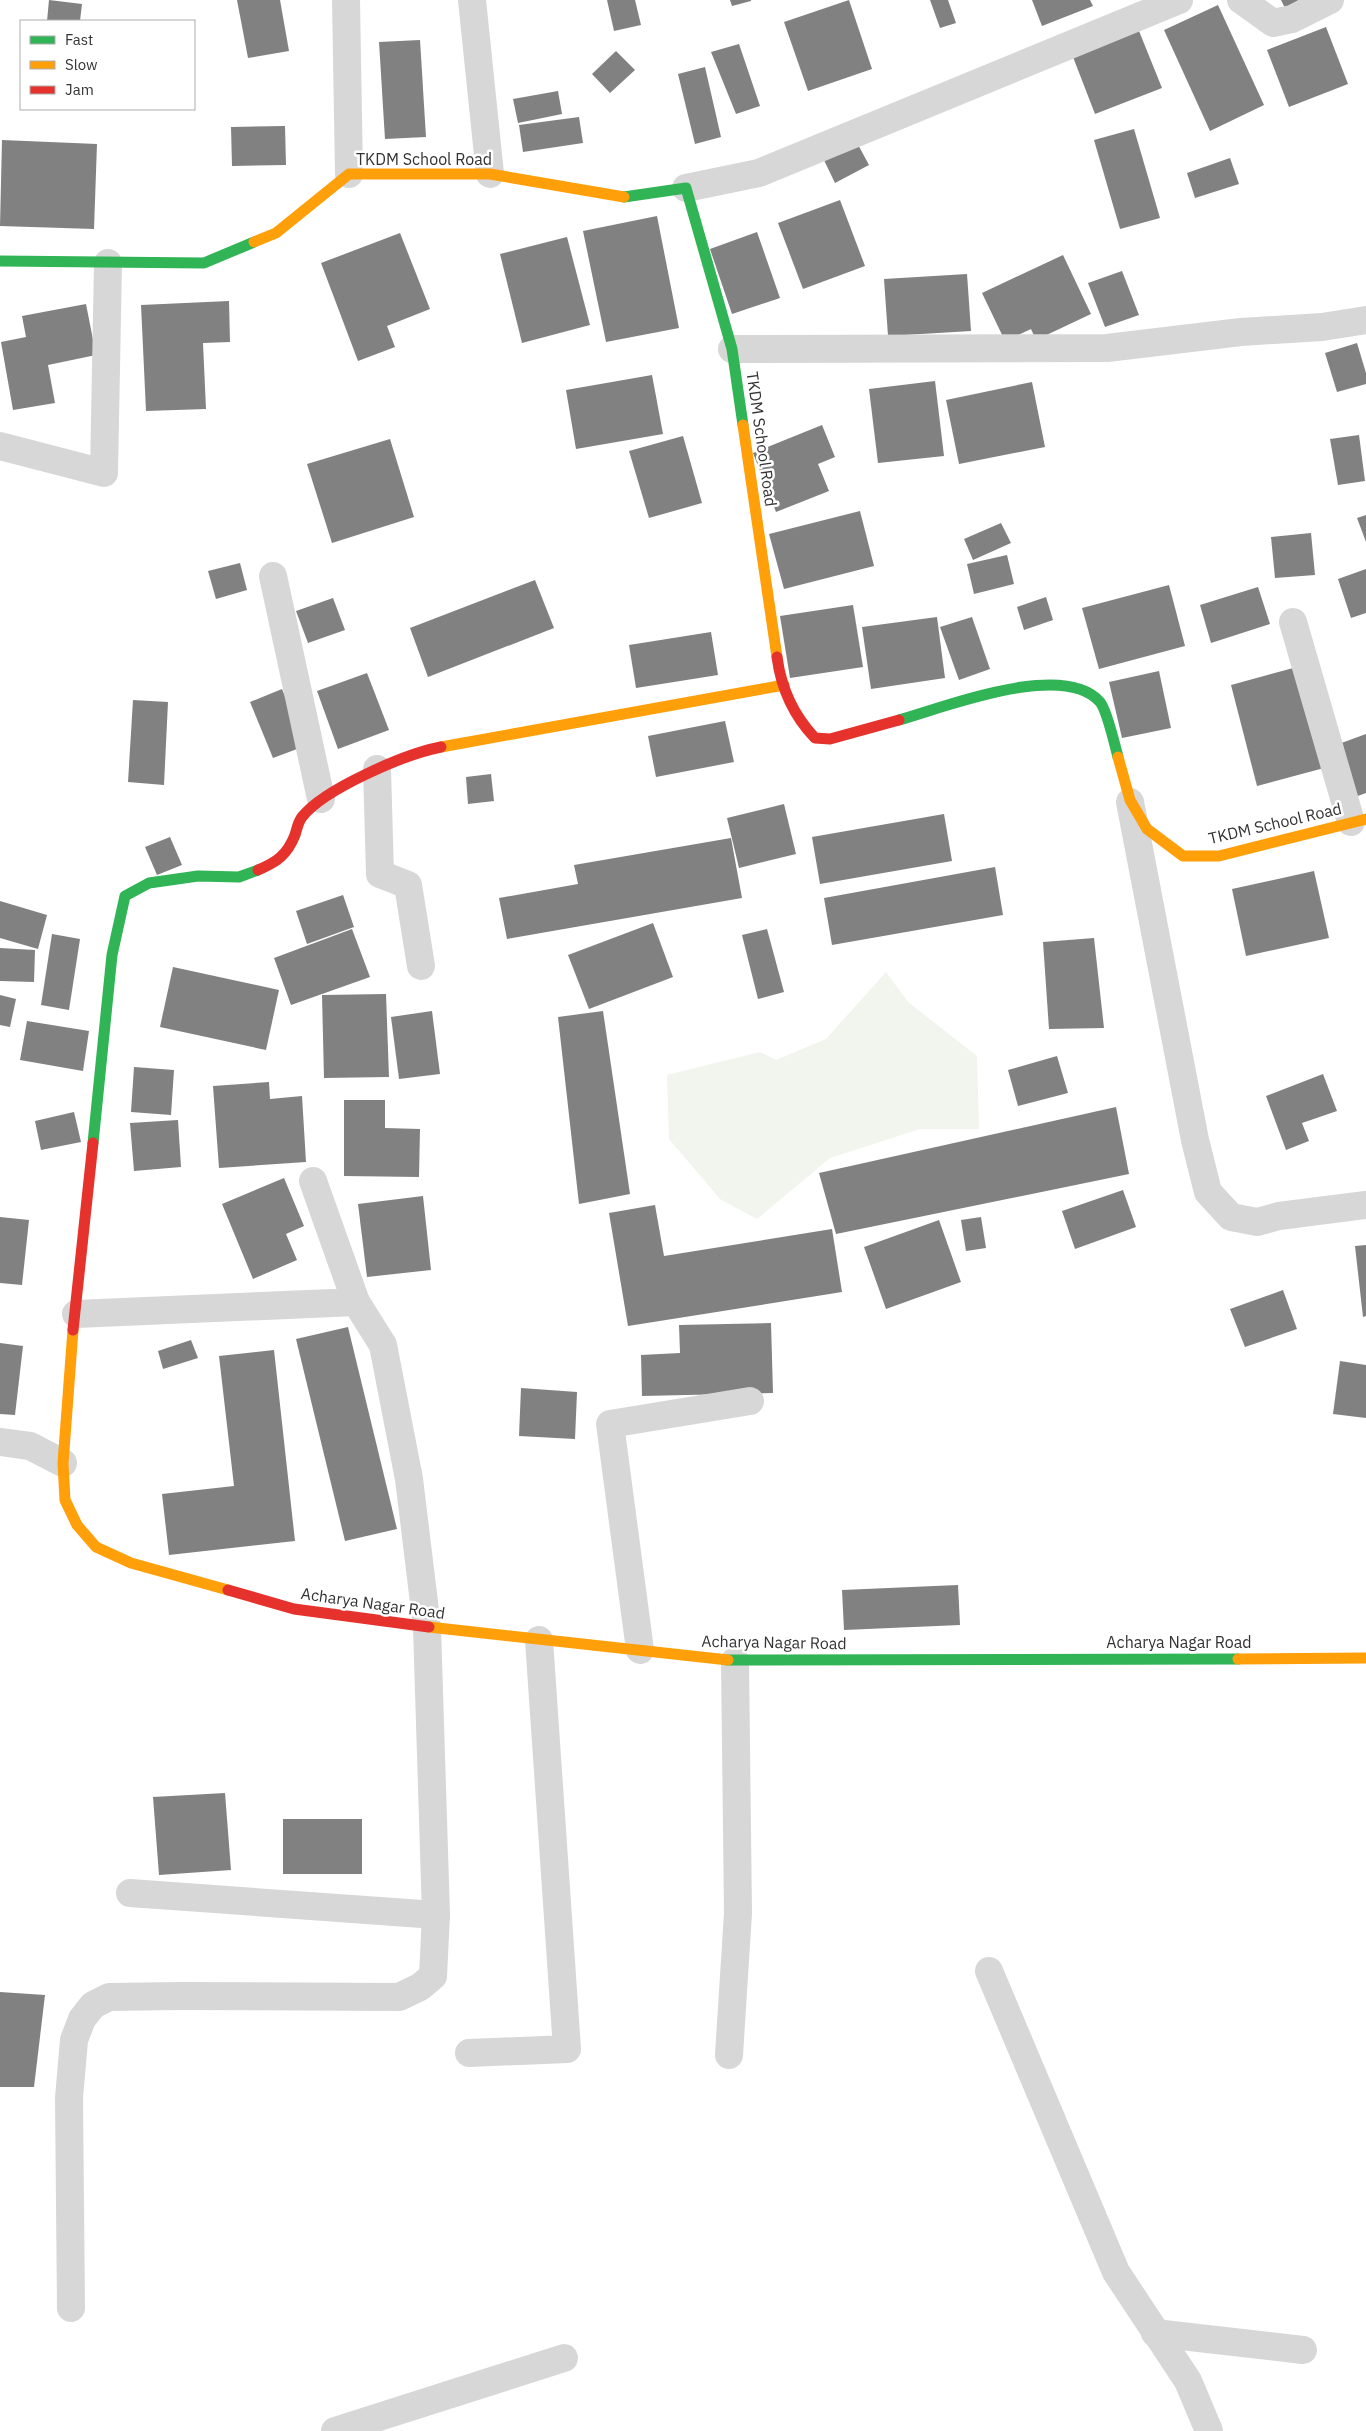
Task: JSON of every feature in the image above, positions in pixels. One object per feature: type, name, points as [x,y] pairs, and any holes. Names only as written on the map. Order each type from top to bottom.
[{"type":"street","points":[[346,0],[349,174]]},
{"type":"street","points":[[472,0],[490,174]]},
{"type":"street","points":[[686,188],[759,173],[1179,0]]},
{"type":"street","points":[[1242,0],[1273,23],[1292,19],[1330,0]]},
{"type":"street","name":"TKDM School Road","points":[[0,261],[108,264],[204,263],[276,233],[349,174],[490,174],[624,197],[686,188],[732,349],[778,665],[790,706],[801,724],[815,738],[830,739],[1004,690],[1039,684],[1081,688],[1101,703],[1114,741],[1130,800],[1147,829],[1183,856],[1219,856],[1358,820]]},
{"type":"street","points":[[0,446],[104,473],[108,264]]},
{"type":"street","points":[[732,349],[1108,348],[1241,332],[1322,327],[1366,320]]},
{"type":"street","points":[[273,576],[321,798]]},
{"type":"street","points":[[1294,622],[1358,820]]},
{"type":"street","name":"Acharya Nagar Road","points":[[784,685],[436,748],[377,769],[321,798],[302,818],[290,847],[277,862],[238,876],[198,876],[149,883],[125,896],[112,955],[63,1463],[65,1500],[77,1525],[96,1547],[131,1563],[294,1609],[427,1627],[735,1661],[1366,1658]]},
{"type":"street","points":[[377,769],[380,874],[408,886],[421,966]]},
{"type":"street","points":[[1130,800],[1195,1140],[1208,1192],[1231,1217],[1257,1222],[1279,1216],[1366,1205]]},
{"type":"street","points":[[71,2308],[69,2098],[74,2040],[82,2018],[93,2005],[110,1997],[398,1997],[420,1986],[433,1976],[436,1915],[427,1627],[409,1479],[383,1345],[356,1302],[313,1181]]},
{"type":"street","points":[[76,1314],[356,1302]]},
{"type":"street","points":[[640,1650],[610,1424],[750,1401]]},
{"type":"street","points":[[0,1442],[30,1446],[63,1463]]},
{"type":"street","points":[[468,2053],[567,2049],[539,1640]]},
{"type":"street","points":[[729,2055],[738,1913],[735,1661]]},
{"type":"street","points":[[130,1893],[436,1915]]},
{"type":"street","points":[[990,1971],[1116,2272],[1188,2381],[1209,2431]]},
{"type":"street","points":[[1155,2333],[1303,2350]]},
{"type":"street","points":[[335,2431],[564,2358]]},
{"type":"shaded area","points":[[886,972],[908,1002],[977,1056],[979,1129],[920,1129],[830,1158],[757,1219],[720,1199],[669,1139],[667,1075],[760,1052],[776,1060],[826,1039]]},
{"type":"building","points":[[49,0],[82,4],[80,20],[47,20]]},
{"type":"building","points":[[237,0],[280,0],[289,51],[248,58]]},
{"type":"building","points":[[607,0],[635,0],[641,25],[614,31]]},
{"type":"building","points":[[730,0],[751,0],[751,1],[732,6]]},
{"type":"building","points":[[849,0],[872,69],[808,91],[784,22]]},
{"type":"building","points":[[930,0],[948,0],[956,23],[940,28]]},
{"type":"building","points":[[1032,0],[1090,0],[1093,6],[1042,26]]},
{"type":"building","points":[[1281,0],[1299,0],[1285,8]]},
{"type":"building","points":[[1218,5],[1264,105],[1210,131],[1164,30]]},
{"type":"building","points":[[1326,27],[1348,84],[1289,107],[1267,50]]},
{"type":"building","points":[[1139,31],[1162,88],[1095,114],[1073,57]]},
{"type":"building","points":[[420,40],[426,137],[385,139],[379,42]]},
{"type":"building","points":[[739,44],[760,106],[736,114],[711,52]]},
{"type":"building","points":[[616,51],[635,70],[610,93],[592,74]]},
{"type":"building","points":[[705,67],[721,137],[695,144],[678,74]]},
{"type":"building","points":[[558,91],[562,114],[518,123],[513,99]]},
{"type":"building","points":[[579,117],[583,143],[523,152],[519,125]]},
{"type":"building","points":[[285,126],[286,165],[232,166],[231,127]]},
{"type":"building","points":[[1134,129],[1160,218],[1120,229],[1094,140]]},
{"type":"building","points":[[855,139],[869,165],[835,183],[822,156]]},
{"type":"building","points":[[2,140],[97,144],[94,229],[0,226]]},
{"type":"building","points":[[1230,158],[1239,184],[1195,198],[1187,173]]},
{"type":"building","points":[[840,200],[865,266],[803,289],[778,223]]},
{"type":"building","points":[[657,216],[679,328],[606,342],[583,231]]},
{"type":"building","points":[[757,232],[780,298],[732,314],[710,249]]},
{"type":"building","points":[[400,233],[430,309],[387,326],[395,347],[358,361],[321,263]]},
{"type":"building","points":[[567,237],[590,325],[522,343],[500,254]]},
{"type":"building","points":[[1063,255],[1091,314],[1036,340],[1031,329],[1005,341],[982,293]]},
{"type":"building","points":[[1122,271],[1139,315],[1105,327],[1088,283]]},
{"type":"building","points":[[967,274],[971,331],[888,336],[884,279]]},
{"type":"building","points":[[229,301],[230,342],[203,343],[206,409],[146,411],[141,305]]},
{"type":"building","points":[[86,304],[96,355],[48,365],[55,403],[13,410],[1,342],[26,337],[22,316]]},
{"type":"building","points":[[1357,343],[1366,373],[1366,384],[1337,392],[1325,353]]},
{"type":"building","points":[[652,375],[663,434],[576,449],[566,390]]},
{"type":"building","points":[[935,381],[944,456],[878,463],[869,389]]},
{"type":"building","points":[[1032,382],[1045,447],[959,464],[946,400]]},
{"type":"building","points":[[822,425],[835,457],[818,464],[829,491],[776,512],[753,453]]},
{"type":"building","points":[[1359,435],[1365,481],[1338,485],[1330,439]]},
{"type":"building","points":[[683,436],[702,503],[649,518],[629,451]]},
{"type":"building","points":[[390,439],[414,517],[332,543],[307,464]]},
{"type":"building","points":[[860,511],[874,566],[784,589],[769,534]]},
{"type":"building","points":[[1366,515],[1366,542],[1357,518]]},
{"type":"building","points":[[1001,523],[1011,543],[973,560],[964,539]]},
{"type":"building","points":[[1311,533],[1315,575],[1275,578],[1271,537]]},
{"type":"building","points":[[1007,555],[1014,584],[974,594],[967,564]]},
{"type":"building","points":[[240,563],[247,590],[216,599],[208,571]]},
{"type":"building","points":[[1366,569],[1366,613],[1351,618],[1338,579]]},
{"type":"building","points":[[535,580],[554,628],[428,677],[410,628]]},
{"type":"building","points":[[1169,585],[1185,646],[1099,669],[1082,608]]},
{"type":"building","points":[[1258,587],[1270,624],[1211,643],[1200,605]]},
{"type":"building","points":[[1046,597],[1053,620],[1024,630],[1017,607]]},
{"type":"building","points":[[333,598],[345,630],[308,643],[296,611]]},
{"type":"building","points":[[853,605],[863,667],[790,678],[780,616]]},
{"type":"building","points":[[937,617],[945,678],[871,689],[862,627]]},
{"type":"building","points":[[972,617],[990,669],[959,680],[940,627]]},
{"type":"building","points":[[711,632],[718,675],[636,688],[629,645]]},
{"type":"building","points":[[1297,667],[1324,768],[1257,786],[1231,685]]},
{"type":"building","points":[[1159,671],[1171,728],[1122,738],[1109,682]]},
{"type":"building","points":[[367,673],[389,730],[338,749],[317,691]]},
{"type":"building","points":[[282,689],[305,746],[273,758],[250,702]]},
{"type":"building","points":[[133,700],[168,702],[164,785],[128,782]]},
{"type":"building","points":[[725,721],[734,762],[656,777],[648,736]]},
{"type":"building","points":[[1366,734],[1366,793],[1355,797],[1336,745]]},
{"type":"building","points":[[491,774],[494,801],[468,804],[466,777]]},
{"type":"building","points":[[784,804],[796,854],[739,868],[727,818]]},
{"type":"building","points":[[944,814],[952,861],[820,884],[812,837]]},
{"type":"building","points":[[170,837],[182,865],[157,875],[145,847]]},
{"type":"building","points":[[731,838],[742,898],[507,939],[499,898],[578,884],[574,865]]},
{"type":"building","points":[[995,867],[1003,915],[832,945],[824,898]]},
{"type":"building","points":[[1314,871],[1329,938],[1246,956],[1232,889]]},
{"type":"building","points":[[343,895],[354,927],[307,944],[296,911]]},
{"type":"building","points":[[0,901],[47,915],[38,949],[0,938]]},
{"type":"building","points":[[653,923],[673,977],[589,1009],[568,955]]},
{"type":"building","points":[[352,929],[370,977],[291,1005],[274,958]]},
{"type":"building","points":[[767,929],[784,992],[758,999],[742,935]]},
{"type":"building","points":[[52,934],[80,939],[69,1010],[41,1005]]},
{"type":"building","points":[[1094,938],[1104,1028],[1049,1029],[1043,942]]},
{"type":"building","points":[[0,948],[35,950],[34,982],[0,981]]},
{"type":"building","points":[[173,967],[279,990],[266,1050],[160,1027]]},
{"type":"building","points":[[386,994],[389,1077],[324,1078],[322,995]]},
{"type":"building","points":[[0,995],[16,999],[10,1027],[0,1025]]},
{"type":"building","points":[[432,1011],[440,1074],[399,1079],[391,1017]]},
{"type":"building","points":[[603,1011],[630,1194],[579,1204],[558,1017]]},
{"type":"building","points":[[27,1021],[89,1031],[83,1071],[20,1060]]},
{"type":"building","points":[[1057,1056],[1068,1093],[1018,1106],[1008,1070]]},
{"type":"building","points":[[134,1067],[174,1070],[171,1115],[131,1112]]},
{"type":"building","points":[[1323,1074],[1337,1111],[1302,1123],[1309,1141],[1286,1150],[1266,1096]]},
{"type":"building","points":[[269,1082],[270,1099],[302,1096],[306,1162],[219,1168],[213,1086]]},
{"type":"building","points":[[344,1100],[385,1100],[385,1128],[420,1129],[419,1177],[344,1176]]},
{"type":"building","points":[[1116,1107],[1129,1174],[836,1234],[819,1173]]},
{"type":"building","points":[[74,1112],[81,1142],[41,1150],[35,1121]]},
{"type":"building","points":[[178,1120],[181,1167],[134,1171],[130,1123]]},
{"type":"building","points":[[284,1178],[304,1226],[286,1234],[297,1260],[253,1279],[222,1204]]},
{"type":"building","points":[[1123,1190],[1136,1227],[1075,1249],[1062,1211]]},
{"type":"building","points":[[423,1196],[431,1270],[367,1277],[358,1204]]},
{"type":"building","points":[[655,1205],[664,1256],[832,1229],[842,1292],[628,1326],[609,1213]]},
{"type":"building","points":[[0,1217],[29,1220],[22,1285],[0,1283]]},
{"type":"building","points":[[981,1217],[986,1248],[966,1251],[961,1220]]},
{"type":"building","points":[[939,1220],[961,1282],[886,1309],[864,1247]]},
{"type":"building","points":[[1366,1245],[1366,1316],[1363,1317],[1355,1246]]},
{"type":"building","points":[[1283,1290],[1297,1329],[1245,1347],[1230,1309]]},
{"type":"building","points":[[771,1323],[773,1393],[642,1396],[641,1355],[680,1353],[679,1325]]},
{"type":"building","points":[[348,1327],[397,1529],[345,1541],[296,1339]]},
{"type":"building","points":[[191,1340],[198,1358],[163,1369],[158,1351]]},
{"type":"building","points":[[0,1343],[23,1346],[15,1415],[0,1414]]},
{"type":"building","points":[[274,1350],[295,1541],[169,1555],[162,1494],[234,1486],[219,1356]]},
{"type":"building","points":[[1340,1361],[1366,1365],[1366,1418],[1333,1414]]},
{"type":"building","points":[[521,1388],[577,1392],[575,1439],[519,1436]]},
{"type":"building","points":[[958,1585],[960,1625],[844,1630],[842,1590]]},
{"type":"building","points":[[225,1793],[231,1870],[159,1875],[153,1797]]},
{"type":"building","points":[[283,1819],[362,1819],[362,1874],[283,1874]]},
{"type":"building","points":[[0,1992],[45,1995],[34,2087],[0,2087]]},
{"type":"traffic: fast","points":[[624,197],[686,188],[732,349],[743,425]]},
{"type":"traffic: fast","points":[[0,261],[204,263],[254,242]]},
{"type":"traffic: fast","points":[[899,720],[1003,690],[1060,685],[1083,690],[1100,702],[1108,720],[1118,757]]},
{"type":"traffic: fast","points":[[93,1143],[112,955],[125,896],[149,883],[198,876],[239,877],[258,870]]},
{"type":"traffic: fast","points":[[728,1660],[1238,1659]]},
{"type":"traffic: slow","points":[[254,242],[276,233],[349,174],[490,174],[624,197]]},
{"type":"traffic: slow","points":[[743,425],[777,657]]},
{"type":"traffic: slow","points":[[441,747],[784,685]]},
{"type":"traffic: slow","points":[[1118,757],[1130,800],[1147,829],[1183,856],[1219,856],[1366,819]]},
{"type":"traffic: slow","points":[[73,1330],[63,1463],[65,1500],[77,1525],[96,1547],[131,1563],[228,1590]]},
{"type":"traffic: slow","points":[[429,1627],[728,1660]]},
{"type":"traffic: slow","points":[[1238,1659],[1366,1658]]},
{"type":"traffic: jam","points":[[777,657],[785,690],[795,711],[815,738],[830,739],[899,720]]},
{"type":"traffic: jam","points":[[258,870],[276,861],[285,853],[292,842],[302,817],[328,795],[346,784],[387,765],[441,747]]},
{"type":"traffic: jam","points":[[73,1330],[93,1143]]},
{"type":"traffic: jam","points":[[228,1590],[294,1609],[429,1627]]}]
